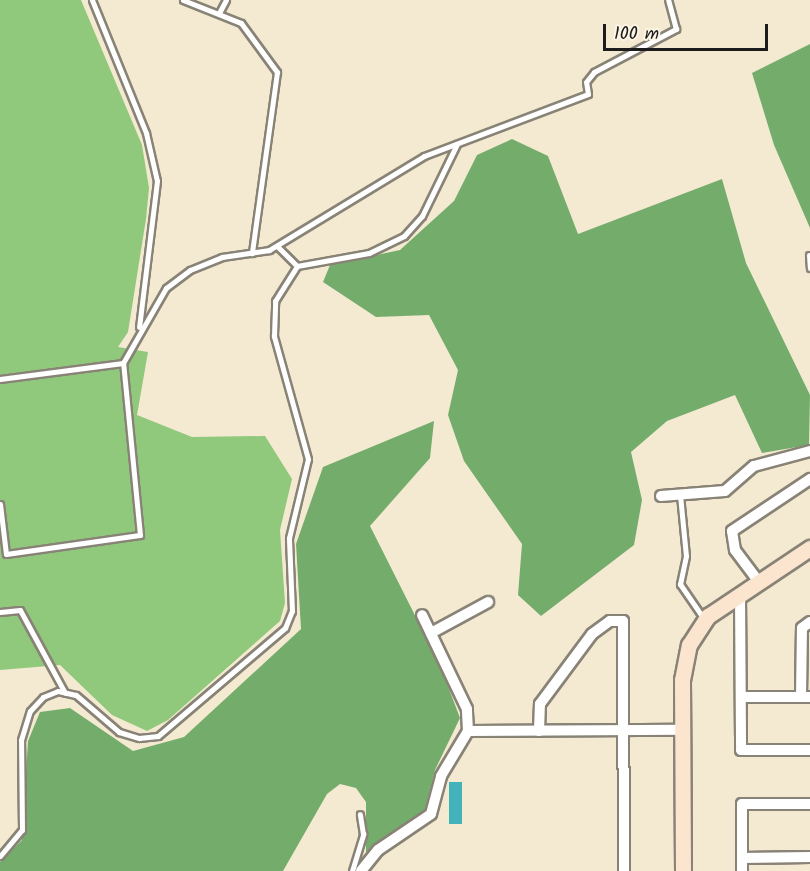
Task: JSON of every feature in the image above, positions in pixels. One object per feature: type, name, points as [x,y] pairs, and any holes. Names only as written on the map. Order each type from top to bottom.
[{"type":"street","points":[[661,496],[725,491],[754,466],[810,451]]},
{"type":"street","points":[[759,582],[735,550],[732,531],[810,479]]},
{"type":"street","points":[[683,871],[683,664],[705,620],[810,548]]},
{"type":"street","points":[[740,595],[741,750],[810,750]]},
{"type":"street","points":[[431,633],[488,602]]},
{"type":"street","points":[[361,871],[378,850],[431,814],[441,777],[468,731],[467,709],[422,615]]},
{"type":"street","points":[[539,731],[540,704],[592,634],[610,621],[623,621],[624,871]]},
{"type":"street","points":[[741,697],[806,697],[802,628],[810,622]]},
{"type":"street","points":[[468,731],[683,730]]},
{"type":"street","points":[[742,871],[742,804],[810,804]]},
{"type":"street","points":[[742,858],[810,857]]},
{"type":"lane","points":[[92,0],[146,133],[157,181],[139,330]]},
{"type":"lane","points":[[183,0],[241,23],[277,72],[252,253]]},
{"type":"lane","points":[[219,13],[226,0]]},
{"type":"lane","points":[[0,504],[6,554],[140,535],[123,363],[139,330],[166,288],[190,270],[277,246],[424,156],[588,94],[586,82],[594,72],[676,29],[668,0]]},
{"type":"lane","points":[[0,856],[22,830],[24,724],[43,697],[64,693],[76,695],[120,732],[139,738],[158,736],[285,628],[292,611],[289,538],[308,459],[272,321],[282,285],[297,266],[369,253],[404,236],[422,216],[457,144]]},
{"type":"lane","points":[[277,246],[297,266]]},
{"type":"lane","points":[[808,255],[810,268]]},
{"type":"lane","points":[[0,379],[123,363]]},
{"type":"lane","points":[[680,495],[686,556],[680,584],[705,620]]},
{"type":"lane","points":[[0,612],[20,610],[64,693]]},
{"type":"lane","points":[[352,871],[363,834],[360,814]]},
{"type":"green space","points":[[0,0],[81,0],[142,145],[149,188],[146,219],[128,332],[118,347],[148,352],[137,415],[192,437],[265,436],[292,479],[280,530],[285,603],[280,621],[168,720],[147,731],[112,715],[60,665],[0,670]]},
{"type":"green space","points":[[810,44],[810,228],[774,145],[752,73]]},
{"type":"green space","points":[[512,139],[548,156],[578,234],[722,179],[746,263],[810,395],[809,445],[762,453],[735,395],[667,421],[631,452],[642,500],[634,545],[541,616],[518,595],[522,544],[464,461],[448,415],[458,370],[429,315],[376,317],[323,282],[330,265],[400,250],[454,201],[477,155]]},
{"type":"green space","points":[[434,421],[430,458],[370,526],[440,665],[460,718],[435,770],[425,810],[366,852],[366,802],[356,788],[340,784],[327,794],[283,871],[0,871],[0,862],[22,840],[28,741],[40,712],[70,708],[133,751],[184,737],[301,629],[296,544],[323,467]]},
{"type":"water","points":[[449,782],[462,782],[462,824],[449,824]]}]
